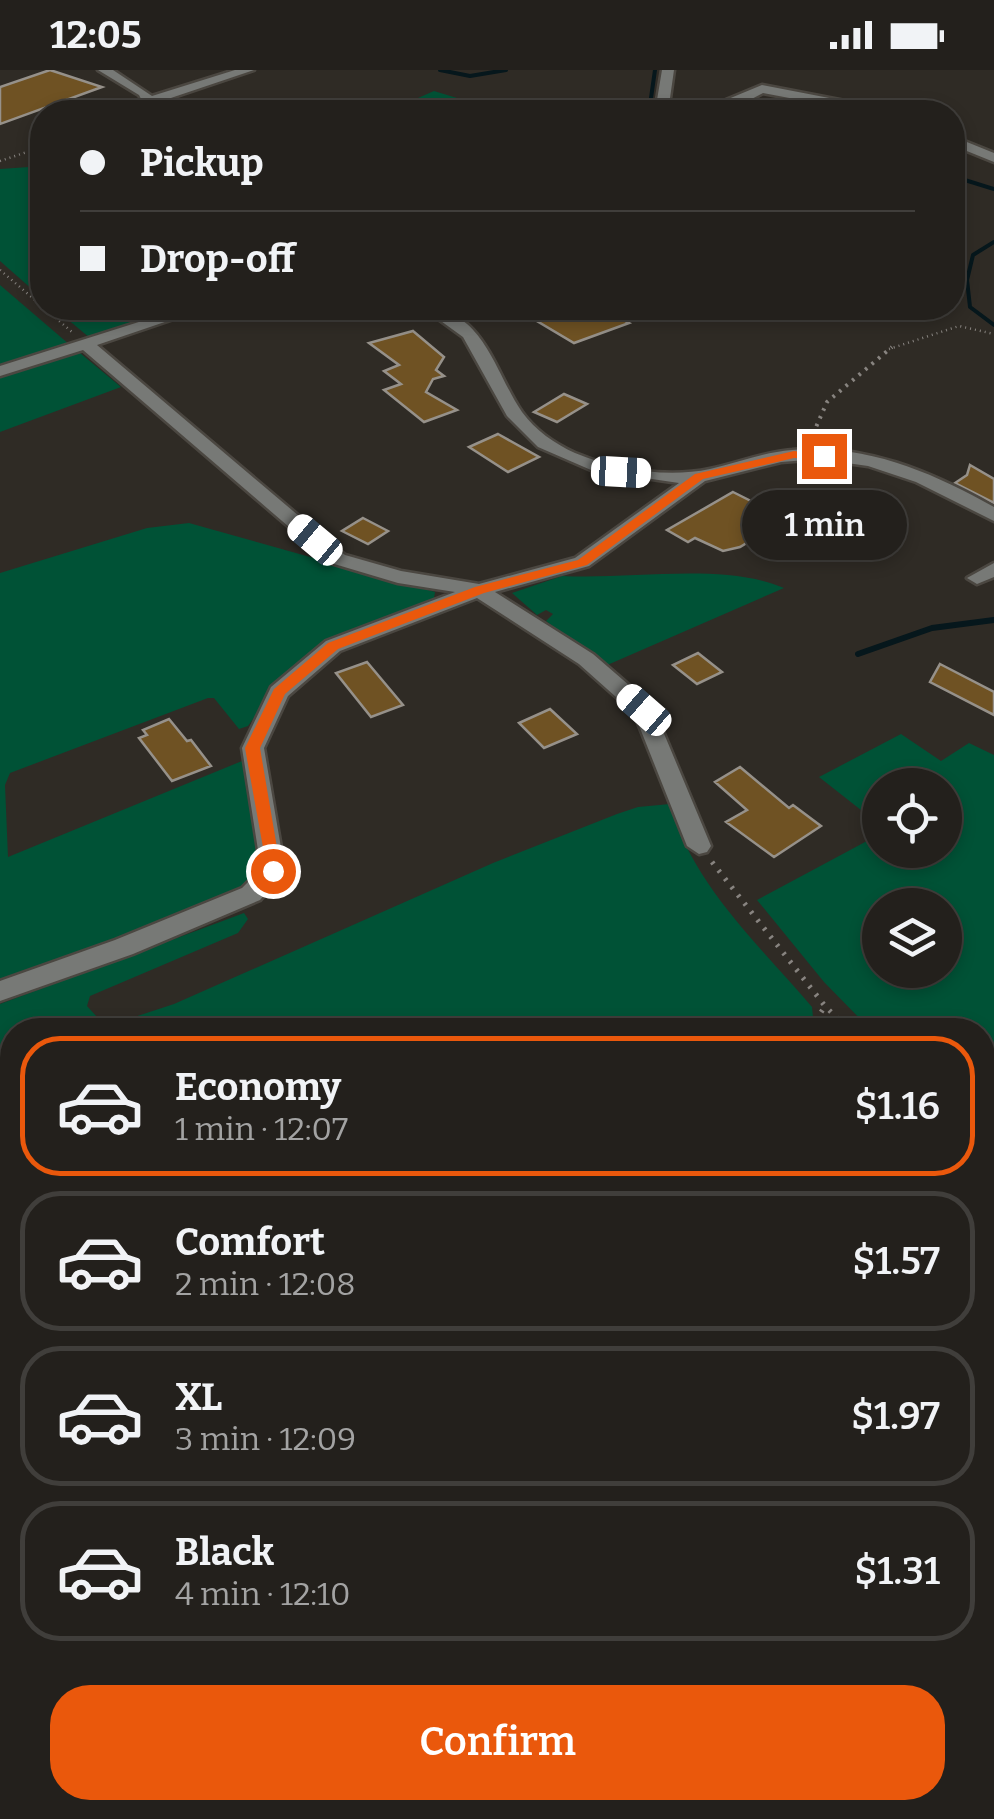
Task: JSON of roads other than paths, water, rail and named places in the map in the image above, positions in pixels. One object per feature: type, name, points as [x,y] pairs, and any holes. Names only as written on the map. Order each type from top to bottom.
[{"type":"street","points":[[104,70],[144,100]]},
{"type":"street","points":[[168,100],[248,70]]},
{"type":"street","points":[[664,100],[668,70]]},
{"type":"street","points":[[738,100],[762,90],[816,100]]},
{"type":"street","points":[[965,146],[994,158]]},
{"type":"street","points":[[0,371],[162,320]]},
{"type":"street","points":[[449,320],[468,333],[518,424],[566,456],[621,472],[699,477],[794,454],[878,462],[944,488],[994,516]]},
{"type":"street","points":[[87,345],[338,559],[398,577],[479,590],[586,659],[644,710],[699,846]]},
{"type":"street","points":[[0,990],[124,946],[250,894],[273,871],[252,748],[279,692],[333,646],[479,590],[582,562],[699,477]]},
{"type":"waterway","points":[[440,70],[470,76],[506,70]]},
{"type":"waterway","points":[[651,100],[655,70]]},
{"type":"waterway","points":[[965,180],[994,189]]},
{"type":"waterway","points":[[994,242],[973,255],[967,280],[970,307],[994,325]]},
{"type":"waterway","points":[[858,654],[932,628],[994,620]]}]
